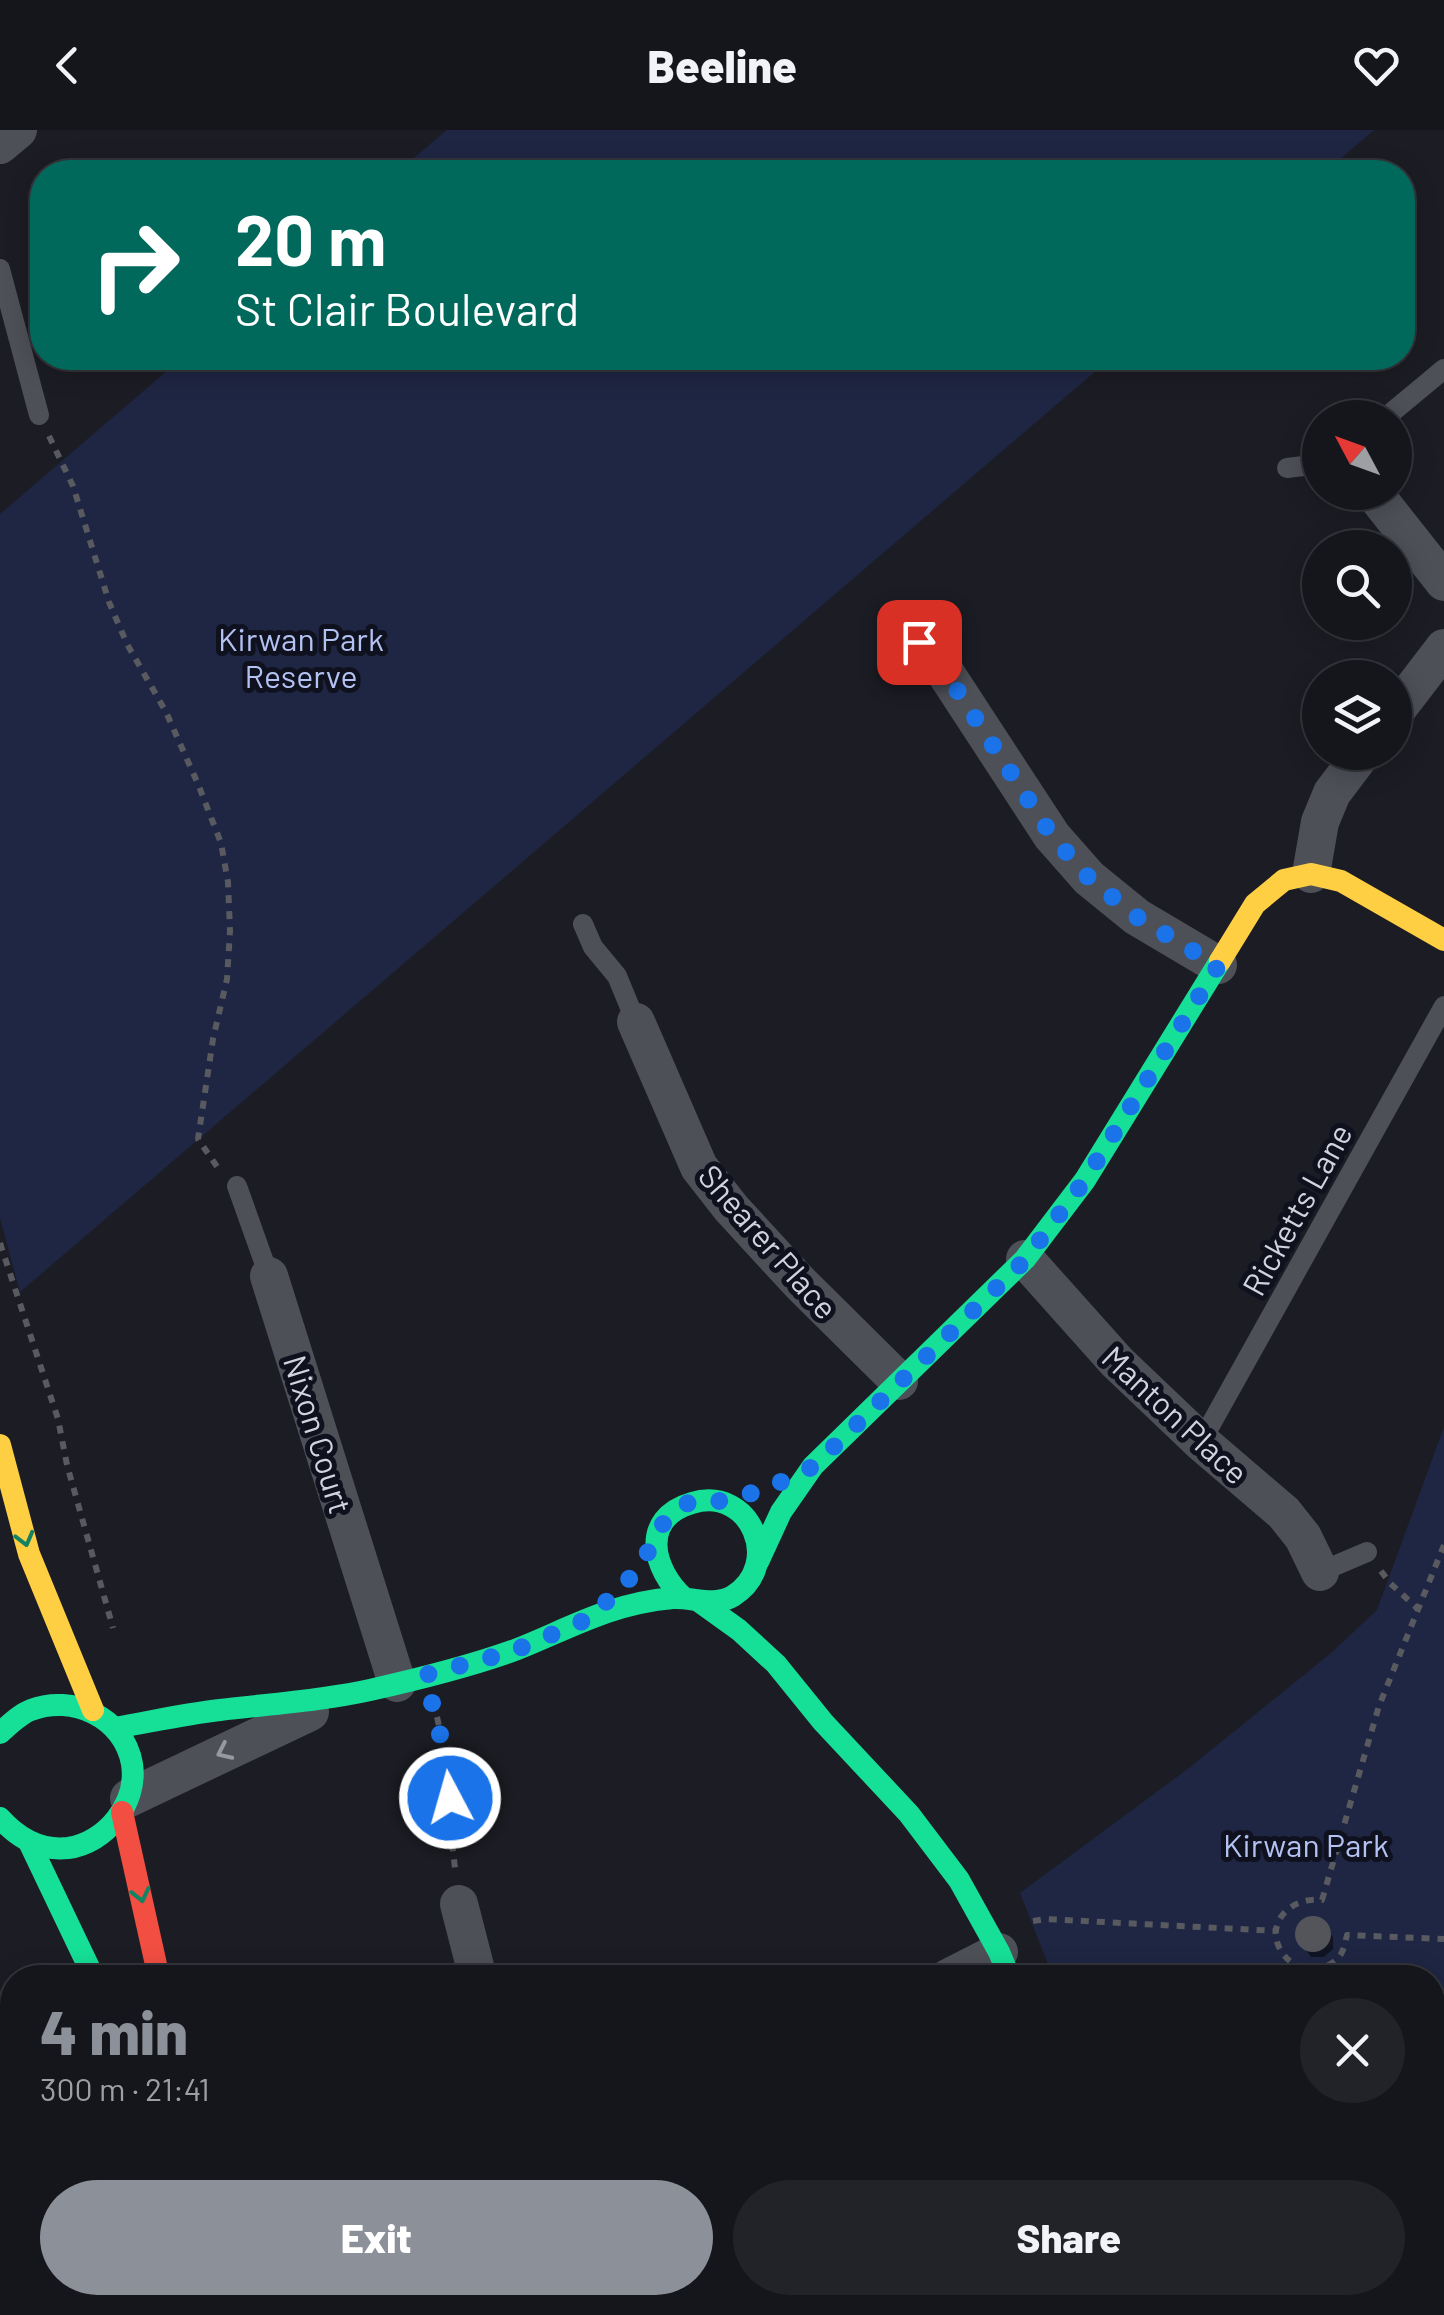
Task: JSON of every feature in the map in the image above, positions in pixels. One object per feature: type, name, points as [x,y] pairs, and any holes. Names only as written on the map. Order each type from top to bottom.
[{"type":"street","points":[[0,144],[18,130]]},
{"type":"street","points":[[1387,510],[1444,582]]},
{"type":"street","points":[[898,620],[940,664],[1052,836],[1089,878],[1137,917],[1218,966]]},
{"type":"street","points":[[1412,690],[1444,648]]},
{"type":"street","points":[[1311,874],[1320,822],[1332,793],[1350,770]]},
{"type":"street","points":[[115,1728],[220,1710],[344,1696],[511,1652],[590,1618],[643,1603],[718,1602],[734,1596],[746,1584],[781,1512],[814,1466],[1025,1260],[1085,1180],[1255,904],[1284,880],[1311,874],[1342,881],[1444,940]]},
{"type":"street","name":"Shearer Place","points":[[636,1022],[699,1167],[788,1270],[899,1381]]},
{"type":"street","name":"Manton Place","points":[[1025,1260],[1117,1362],[1201,1442],[1284,1513],[1303,1538],[1320,1572]]},
{"type":"street","name":"Nixon Court","points":[[269,1276],[411,1679]]},
{"type":"street","points":[[0,1445],[29,1554],[93,1710]]},
{"type":"street","points":[[720,1501],[764,1490],[814,1466]]},
{"type":"street","points":[[590,1618],[630,1578],[674,1512],[704,1499],[720,1501],[747,1517],[755,1531],[762,1614],[776,1664]]},
{"type":"street","points":[[657,1539],[660,1574],[670,1587],[738,1630],[776,1664],[823,1722],[909,1814],[958,1880],[999,1954],[976,1965]]},
{"type":"street","points":[[9,1830],[50,1848],[71,1848],[92,1841],[109,1829],[126,1805],[344,1696]]},
{"type":"street","points":[[0,1733],[12,1719],[30,1708],[52,1702],[93,1710],[115,1728],[128,1749],[132,1774],[126,1805],[157,1965]]},
{"type":"street","points":[[9,1830],[87,1965]]},
{"type":"street","points":[[459,1904],[475,1965]]},
{"type":"lane","points":[[0,268],[38,414]]},
{"type":"lane","points":[[1407,400],[1444,369]]},
{"type":"lane","points":[[1288,468],[1302,466]]},
{"type":"lane","name":"Shearer Place","points":[[583,924],[593,946],[616,976],[636,1022]]},
{"type":"lane","name":"Ricketts Lane","points":[[1201,1442],[1444,1006]]},
{"type":"lane","name":"Nixon Court","points":[[238,1186],[269,1276]]},
{"type":"lane","points":[[1320,1572],[1367,1552]]},
{"type":"path","points":[[38,414],[73,486],[109,602],[127,644],[166,712],[220,843],[229,899],[227,979],[212,1039],[198,1139],[218,1168],[238,1186]]},
{"type":"path","points":[[0,1243],[58,1419],[66,1464],[114,1634]]},
{"type":"path","points":[[1297,1965],[1284,1955],[1278,1944],[1280,1919],[1297,1902],[1309,1898],[1322,1900],[1380,1706],[1444,1545]]},
{"type":"path","points":[[1367,1552],[1418,1609]]},
{"type":"path","points":[[411,1679],[449,1770],[450,1825],[459,1904]]},
{"type":"path","points":[[999,1954],[1045,1919],[1277,1931]]},
{"type":"path","points":[[1329,1965],[1338,1957],[1347,1935],[1444,1939]]},
{"type":"green space","points":[[447,130],[1374,130],[1339,160],[411,160]]},
{"type":"green space","name":"Kirwan Park Reserve","points":[[168,370],[1097,370],[20,1292],[0,1218],[0,514]]},
{"type":"green space","name":"Kirwan Park","points":[[1444,1427],[1444,1965],[1048,1965],[1020,1893],[1189,1768],[1331,1653],[1377,1610]]},
{"type":"building","points":[[1313,1916],[1325,1922],[1331,1934],[1325,1946],[1313,1952],[1301,1946],[1295,1934],[1301,1922]]},
{"type":"traffic: fast","points":[[758,1562],[781,1512],[813,1466],[1025,1259],[1085,1180],[1220,961]]},
{"type":"traffic: fast","points":[[115,1728],[370,1690],[497,1656],[631,1605],[673,1598],[726,1599],[748,1582],[758,1548],[744,1516],[730,1505],[713,1501],[692,1503],[675,1510],[658,1532],[656,1545],[664,1573],[684,1598]]},
{"type":"traffic: fast","points":[[700,1602],[776,1664],[823,1722],[909,1814],[959,1880],[1004,1965]]},
{"type":"traffic: fast","points":[[0,1733],[31,1710],[47,1706],[63,1705],[94,1713],[119,1733],[132,1764],[133,1779],[116,1819],[107,1830],[82,1845],[39,1845],[14,1832],[0,1818]]},
{"type":"traffic: fast","points":[[29,1842],[88,1965]]},
{"type":"traffic: slow","points":[[1220,961],[1255,904],[1284,880],[1311,874],[1341,881],[1444,940]]},
{"type":"traffic: slow","points":[[0,1445],[29,1554],[93,1710]]},
{"type":"traffic: jam","points":[[122,1812],[156,1965]]},
{"type":"route","points":[[450,1798],[449,1770],[425,1675],[511,1652],[590,1618],[630,1578],[674,1512],[704,1499],[720,1501],[764,1490],[814,1466],[1025,1260],[1085,1180],[1218,966],[1137,917],[1089,878],[1052,836],[940,664],[919,642]]}]
